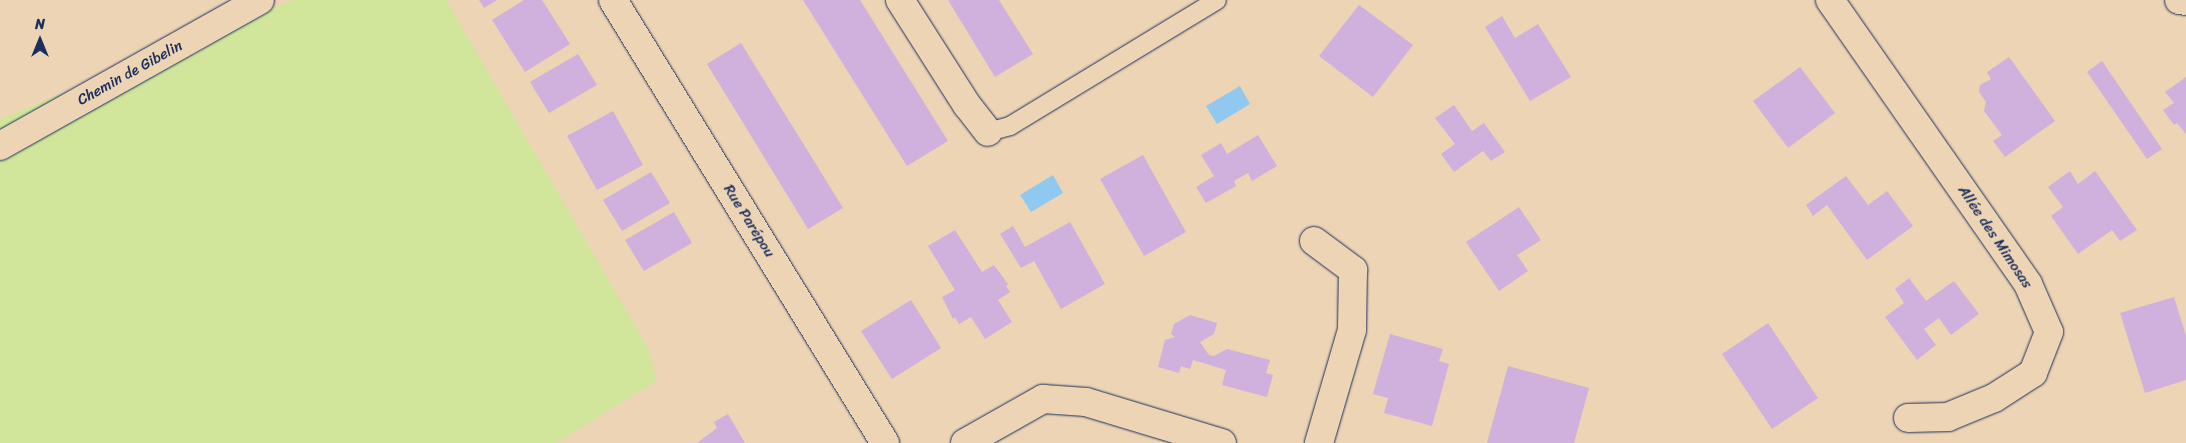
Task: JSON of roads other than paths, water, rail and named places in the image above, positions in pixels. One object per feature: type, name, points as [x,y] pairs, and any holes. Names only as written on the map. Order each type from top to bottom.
[{"type":"street","name":"Chemin de Gibelin","points":[[0,146],[260,0]]},
{"type":"street","points":[[900,0],[967,105],[988,132]]},
{"type":"street","name":"Allée des Mimosas","points":[[1830,0],[2028,284],[2049,332],[2033,373],[1994,398],[1948,417],[1908,418]]},
{"type":"street","points":[[2179,0],[2186,1]]},
{"type":"street","name":"Rue Parépou","points":[[622,3],[885,443]]},
{"type":"street","points":[[1314,241],[1353,270],[1352,330],[1320,443]]},
{"type":"street","points":[[965,443],[1044,399],[1086,402],[1222,443]]},
{"type":"lane","points":[[988,132],[1010,126],[1217,0]]},
{"type":"water","points":[[1240,86],[1250,104],[1217,124],[1206,106]]},
{"type":"water","points":[[1053,175],[1063,193],[1031,212],[1020,195]]}]
